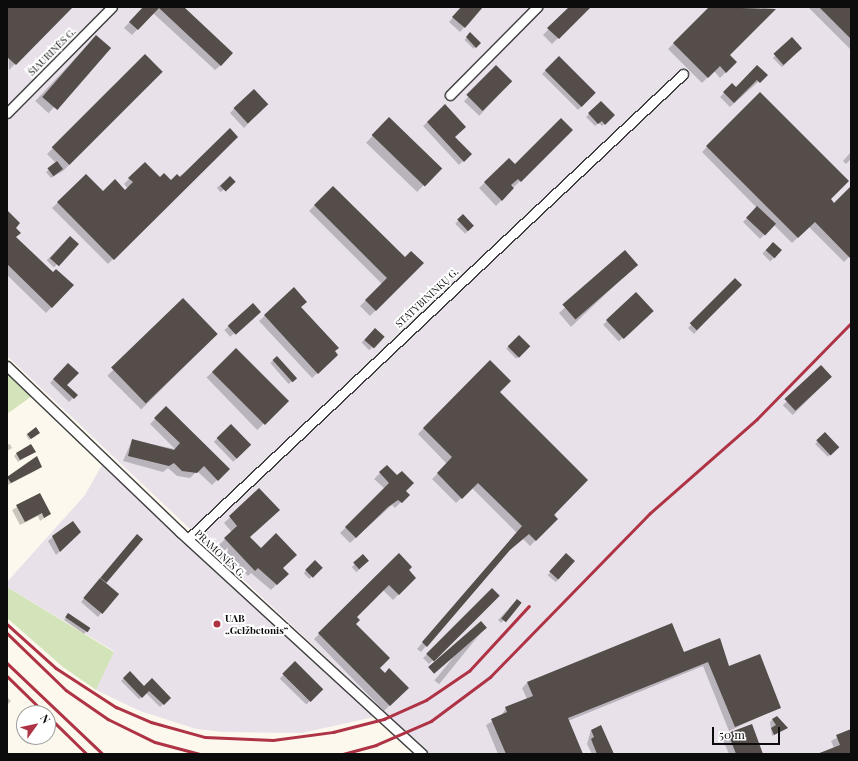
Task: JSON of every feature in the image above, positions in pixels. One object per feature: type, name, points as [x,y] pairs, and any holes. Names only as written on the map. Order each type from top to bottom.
[{"type":"street","name":"ŠIAURINĖS G.","points":[[7,113],[112,7]]},
{"type":"street","points":[[450,95],[537,7]]},
{"type":"street","name":"STATYBININKŲ G.","points":[[188,539],[683,74]]},
{"type":"street","name":"PRAMONĖS G.","points":[[7,366],[188,539],[422,754]]},
{"type":"shaded area","points":[[7,7],[105,7],[7,106]]},
{"type":"shaded area","points":[[119,7],[851,7],[851,754],[428,754],[7,356],[7,122]]},
{"type":"shaded area","points":[[102,465],[374,717],[302,733],[223,732],[196,729],[140,711],[96,690],[114,651],[7,587],[7,582],[85,495]]},
{"type":"green space","points":[[7,372],[32,396],[7,414]]},
{"type":"green space","points":[[7,587],[114,652],[96,690],[63,667],[7,618]]},
{"type":"building","points":[[7,7],[73,7],[16,65],[7,57]]},
{"type":"building","points":[[143,7],[184,7],[233,53],[221,66],[159,8],[138,30],[129,22]]},
{"type":"building","points":[[461,7],[483,7],[465,28],[452,17]]},
{"type":"building","points":[[569,7],[591,7],[559,39],[547,28]]},
{"type":"building","points":[[709,7],[776,9],[730,55],[737,62],[726,73],[720,66],[708,78],[673,43]]},
{"type":"building","points":[[819,7],[851,7],[851,39]]},
{"type":"building","points":[[470,32],[481,43],[476,48],[466,37]]},
{"type":"building","points":[[96,35],[111,48],[57,110],[42,97]]},
{"type":"building","points":[[792,37],[802,48],[783,65],[773,54]]},
{"type":"building","points":[[145,54],[163,72],[69,165],[52,147]]},
{"type":"building","points":[[559,56],[596,93],[582,107],[545,70]]},
{"type":"building","points":[[496,65],[512,81],[483,111],[466,95]]},
{"type":"building","points":[[757,65],[768,75],[760,83],[757,80],[734,103],[723,92],[732,83],[736,87]]},
{"type":"building","points":[[254,89],[268,104],[248,123],[234,108]]},
{"type":"building","points":[[760,92],[849,181],[831,199],[834,203],[851,186],[850,258],[815,222],[798,238],[706,146]]},
{"type":"building","points":[[601,101],[615,115],[605,125],[602,121],[598,124],[588,113]]},
{"type":"building","points":[[445,104],[466,127],[455,137],[472,154],[464,162],[427,122]]},
{"type":"building","points":[[389,117],[442,168],[425,186],[372,135]]},
{"type":"building","points":[[561,118],[573,130],[521,182],[518,179],[511,185],[514,188],[502,201],[484,182],[509,158],[515,164]]},
{"type":"building","points":[[230,128],[238,137],[114,260],[57,202],[86,174],[103,191],[115,179],[125,190],[133,182],[128,178],[145,162],[160,177],[164,173],[171,180],[177,174],[180,177]]},
{"type":"building","points":[[57,161],[63,169],[53,176],[47,168]]},
{"type":"building","points":[[230,176],[236,182],[226,192],[220,186]]},
{"type":"building","points":[[333,186],[405,257],[411,251],[424,263],[376,311],[365,300],[387,278],[314,205]]},
{"type":"building","points":[[757,206],[776,224],[765,235],[746,218]]},
{"type":"building","points":[[7,210],[20,223],[16,228],[21,233],[16,237],[53,272],[56,269],[74,285],[52,308],[7,264]]},
{"type":"building","points":[[463,214],[474,226],[468,231],[457,219]]},
{"type":"building","points":[[70,236],[79,244],[59,266],[50,258]]},
{"type":"building","points":[[773,242],[782,250],[775,258],[766,250]]},
{"type":"building","points":[[625,250],[638,265],[575,320],[562,304]]},
{"type":"building","points":[[735,278],[742,285],[697,330],[690,323]]},
{"type":"building","points":[[294,287],[307,302],[301,307],[339,348],[335,351],[338,355],[318,374],[264,315]]},
{"type":"building","points":[[636,292],[654,311],[624,339],[606,320]]},
{"type":"building","points":[[183,298],[218,334],[146,403],[111,367]]},
{"type":"building","points":[[253,303],[261,312],[236,335],[228,326]]},
{"type":"building","points":[[375,328],[385,337],[374,349],[364,340]]},
{"type":"building","points":[[519,335],[530,346],[519,358],[508,346]]},
{"type":"building","points":[[236,348],[289,401],[265,425],[212,372]]},
{"type":"building","points":[[277,356],[297,378],[293,382],[273,360]]},
{"type":"building","points":[[490,360],[511,381],[500,392],[588,480],[554,515],[558,519],[536,541],[529,534],[510,550],[427,647],[422,642],[522,526],[478,483],[462,499],[437,473],[452,457],[423,428]]},
{"type":"building","points":[[68,363],[79,373],[67,385],[78,395],[74,399],[53,379]]},
{"type":"building","points":[[821,365],[832,377],[795,411],[784,399]]},
{"type":"building","points":[[166,406],[230,469],[218,481],[204,466],[197,473],[182,471],[174,463],[169,466],[128,456],[132,439],[174,450],[180,443],[154,418]]},
{"type":"building","points":[[231,424],[251,445],[237,459],[217,438]]},
{"type":"building","points":[[36,427],[40,433],[31,439],[27,434]]},
{"type":"building","points":[[825,432],[839,447],[831,456],[816,440]]},
{"type":"building","points":[[31,444],[36,452],[20,460],[16,453]]},
{"type":"building","points":[[37,456],[42,467],[11,483],[7,477]]},
{"type":"building","points":[[387,465],[397,475],[402,471],[414,483],[406,491],[410,495],[402,503],[398,500],[388,507],[356,538],[345,527],[389,483],[379,472]]},
{"type":"building","points":[[259,488],[280,510],[250,537],[261,548],[276,533],[297,555],[283,568],[289,574],[277,585],[258,568],[255,571],[224,538],[237,526],[229,516]]},
{"type":"building","points":[[40,493],[51,514],[44,518],[42,513],[25,522],[16,505]]},
{"type":"building","points":[[73,521],[81,532],[60,552],[52,536]]},
{"type":"building","points":[[137,534],[143,539],[106,583],[100,578]]},
{"type":"building","points":[[399,553],[412,567],[409,570],[416,578],[399,595],[389,585],[357,617],[360,620],[356,624],[390,658],[380,668],[385,673],[389,668],[409,688],[390,706],[318,633]]},
{"type":"building","points":[[566,553],[575,561],[558,580],[549,572]]},
{"type":"building","points":[[363,554],[369,561],[359,569],[353,563]]},
{"type":"building","points":[[315,560],[323,568],[313,578],[305,570]]},
{"type":"building","points":[[100,578],[119,594],[102,614],[83,598]]},
{"type":"building","points":[[492,588],[500,596],[434,662],[426,654]]},
{"type":"building","points":[[517,599],[522,603],[506,622],[501,618]]},
{"type":"building","points":[[68,613],[90,628],[88,632],[65,617]]},
{"type":"building","points":[[481,621],[487,628],[434,674],[428,667]]},
{"type":"building","points":[[672,623],[684,652],[720,638],[729,666],[760,654],[781,708],[735,727],[708,662],[568,718],[583,754],[506,754],[491,719],[507,712],[505,707],[533,696],[527,682]]},
{"type":"building","points":[[295,661],[323,689],[311,702],[282,674]]},
{"type":"building","points":[[130,671],[144,686],[152,678],[171,698],[164,705],[149,691],[142,698],[123,678]]},
{"type":"building","points":[[777,716],[788,728],[774,735],[771,728],[776,725],[772,719]]},
{"type":"building","points":[[752,724],[763,754],[736,754],[728,733]]},
{"type":"building","points":[[601,725],[614,754],[597,754],[591,739],[594,737],[591,730]]},
{"type":"building","points":[[851,729],[851,754],[817,754],[840,745],[836,735]]},
{"type":"railway","points":[[343,754],[376,745],[431,721],[490,677],[650,513],[757,419],[851,323]]},
{"type":"railway","points":[[7,624],[56,668],[116,707],[151,722],[205,737],[273,740],[333,732],[384,719],[426,700],[469,671],[529,606]]},
{"type":"railway","points":[[7,633],[66,690],[108,719],[155,742],[200,754]]},
{"type":"railway","points":[[7,663],[103,754]]},
{"type":"railway","points":[[7,676],[37,705]]},
{"type":"railway","points":[[56,724],[87,754]]},
{"type":"place","name":"UAB „Gelžbetonis“","points":[[217,624]]}]
